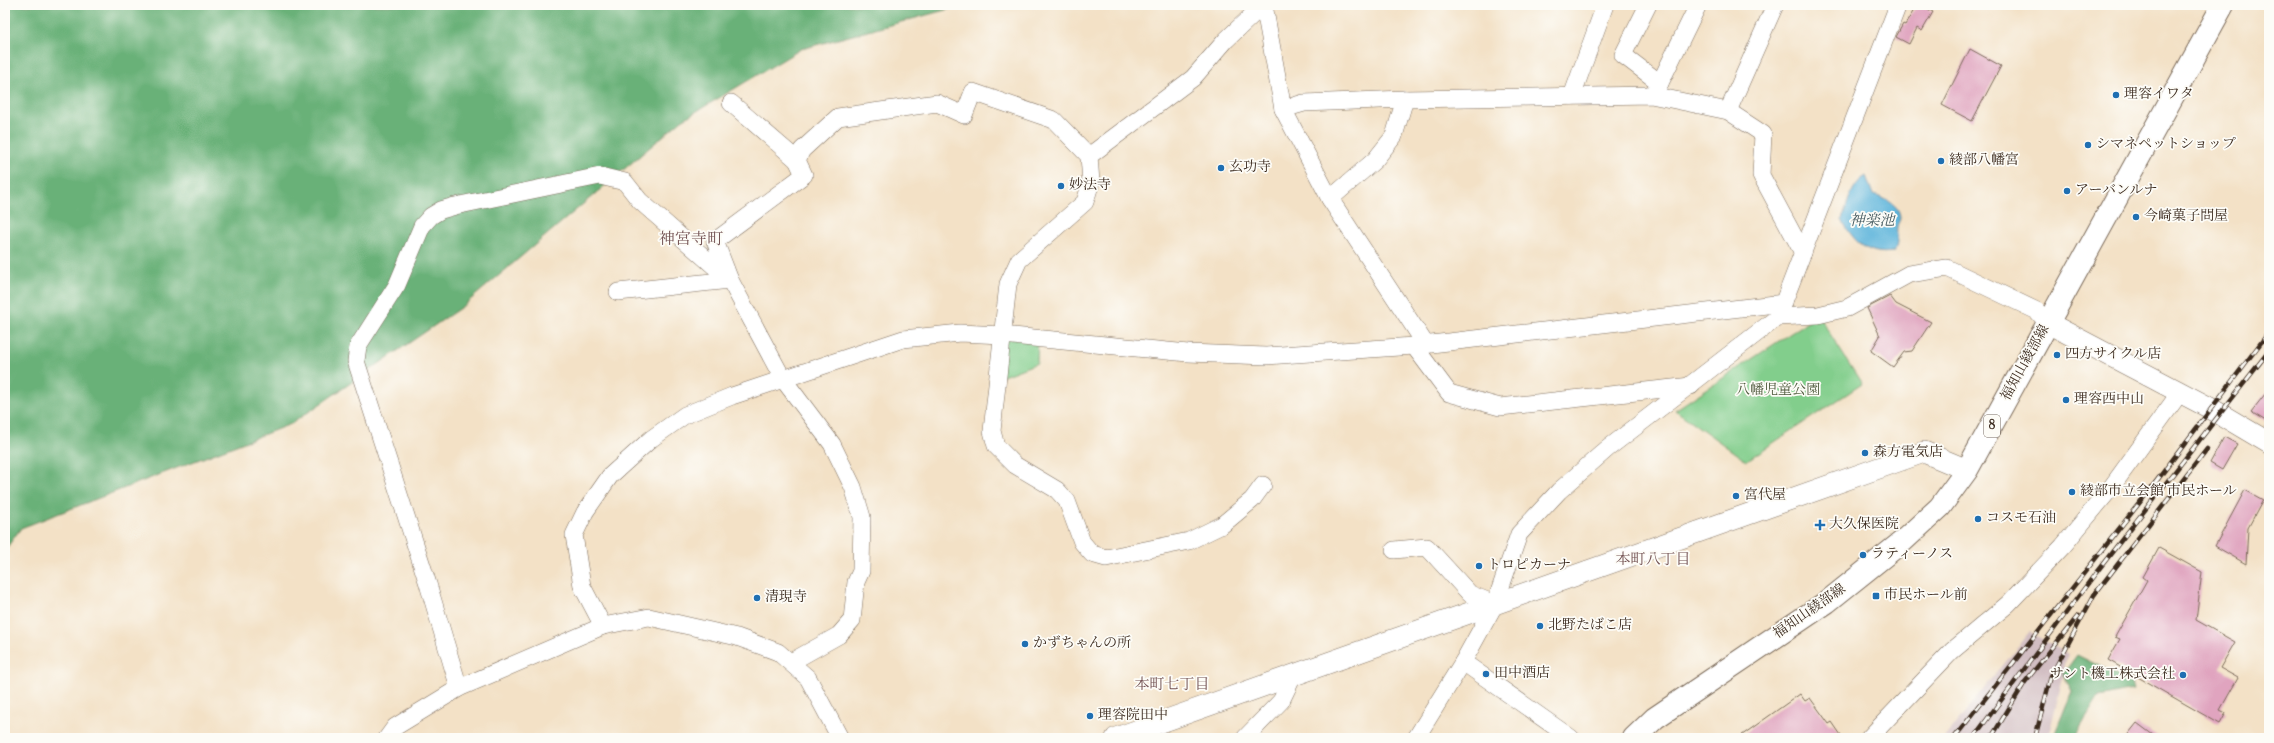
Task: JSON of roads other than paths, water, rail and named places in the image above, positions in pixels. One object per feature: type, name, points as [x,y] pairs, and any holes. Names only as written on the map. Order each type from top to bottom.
[{"type":"main road","name":"福知山綾部線","points":[[1634,738],[1655,718],[1839,593],[1903,541],[1940,507],[1967,470],[2223,5]]},
{"type":"street","points":[[1263,5],[1283,109],[1330,200],[1449,392],[1500,407],[1691,386]]},
{"type":"street","points":[[1089,156],[1193,78],[1226,40],[1263,5]]},
{"type":"street","points":[[1572,96],[1605,5]]},
{"type":"street","points":[[1648,5],[1623,55],[1656,89]]},
{"type":"street","points":[[1656,89],[1698,5]]},
{"type":"street","points":[[1728,112],[1775,5]]},
{"type":"street","points":[[1416,738],[1463,662],[1494,604],[1519,534],[1559,491],[1607,449],[1691,386],[1781,310],[1898,5]]},
{"type":"street","points":[[1283,109],[1304,103],[1405,99],[1572,96],[1656,89],[1728,112],[1763,134],[1761,175],[1803,253]]},
{"type":"street","points":[[797,160],[802,150],[838,117],[937,103],[964,115],[973,92],[1054,120],[1089,156],[1091,182],[1085,202],[1018,260],[1008,284],[992,431],[996,446],[1015,465],[1057,490],[1067,501],[1082,542],[1092,554],[1106,558],[1189,540],[1222,525],[1252,500],[1263,485]]},
{"type":"street","points":[[1330,200],[1374,160],[1394,136],[1405,99]]},
{"type":"street","points":[[731,103],[797,160],[804,175],[715,241],[730,280],[783,379],[832,444],[853,487],[862,516],[861,571],[856,582],[852,620],[839,635],[791,662]]},
{"type":"street","points":[[459,688],[428,584],[356,361],[358,346],[396,285],[422,226],[430,216],[441,210],[600,176],[625,182],[640,201],[730,280]]},
{"type":"street","points":[[603,626],[582,586],[574,535],[585,512],[610,476],[651,439],[685,415],[732,396],[903,339],[960,333],[1002,335],[1188,353],[1266,356],[1420,345],[1781,310],[1818,315],[1847,308],[1909,274],[1947,268],[2037,311],[2048,323],[2220,414],[2269,443]]},
{"type":"street","points":[[618,292],[730,280]]},
{"type":"street","points":[[1869,738],[1952,651],[2008,604],[2063,546],[2110,489],[2180,394]]},
{"type":"street","points":[[1116,738],[1924,452],[1967,470]]},
{"type":"street","points":[[1394,550],[1427,547],[1470,594],[1494,604]]},
{"type":"street","points":[[387,738],[395,728],[459,688],[603,626],[649,617],[737,637],[778,652],[808,678],[840,738]]},
{"type":"street","points":[[1463,662],[1570,738]]},
{"type":"street","points":[[1245,738],[1281,701],[1294,674]]},
{"type":"water","name":"神楽池","points":[[1866,176],[1873,195],[1891,202],[1899,213],[1900,219],[1897,225],[1897,243],[1894,252],[1876,252],[1862,246],[1851,235],[1842,220],[1853,190]]},
{"type":"railway","points":[[1954,738],[2152,487],[2269,332]]},
{"type":"railway","points":[[1973,738],[2095,574],[2269,351]]},
{"type":"railway","points":[[2035,738],[2051,676],[2094,595],[2207,449]]},
{"type":"railway","points":[[1991,738],[2025,682],[2078,616]]},
{"type":"place","name":"理容イワタ","points":[[2116,95]]},
{"type":"place","name":"シマネペットショップ","points":[[2088,145]]},
{"type":"place","name":"綾部八幡宮","points":[[1941,161]]},
{"type":"place","name":"玄功寺","points":[[1221,168]]},
{"type":"place","name":"妙法寺","points":[[1061,186]]},
{"type":"place","name":"アーバンルナ","points":[[2067,191]]},
{"type":"place","name":"今崎菓子問屋","points":[[2136,217]]},
{"type":"place","name":"四方サイクル店","points":[[2057,355]]},
{"type":"place","name":"理容西中山","points":[[2066,400]]},
{"type":"place","name":"森方電気店","points":[[1865,453]]},
{"type":"place","name":"綾部市立会館 市民ホール","points":[[2072,492]]},
{"type":"place","name":"宮代屋","points":[[1736,496]]},
{"type":"place","name":"コスモ石油","points":[[1978,519]]},
{"type":"place","name":"大久保医院","points":[[1820,525]]},
{"type":"place","name":"ラティーノス","points":[[1863,555]]},
{"type":"place","name":"トロピカーナ","points":[[1479,566]]},
{"type":"place","name":"市民ホール前","points":[[1876,596]]},
{"type":"place","name":"清現寺","points":[[757,598]]},
{"type":"place","name":"北野たばこ店","points":[[1540,626]]},
{"type":"place","name":"かずちゃんの所","points":[[1025,644]]},
{"type":"place","name":"田中酒店","points":[[1486,674]]},
{"type":"place","name":"サント機工株式会社","points":[[2183,675]]},
{"type":"place","name":"理容院田中","points":[[1090,716]]},
{"type":"district","name":"神宮寺町","points":[[691,240]]},
{"type":"district","name":"本町八丁目","points":[[1653,560]]},
{"type":"district","name":"本町七丁目","points":[[1172,685]]},
{"type":"park label","name":"八幡児童公園","points":[[1778,391]]}]
